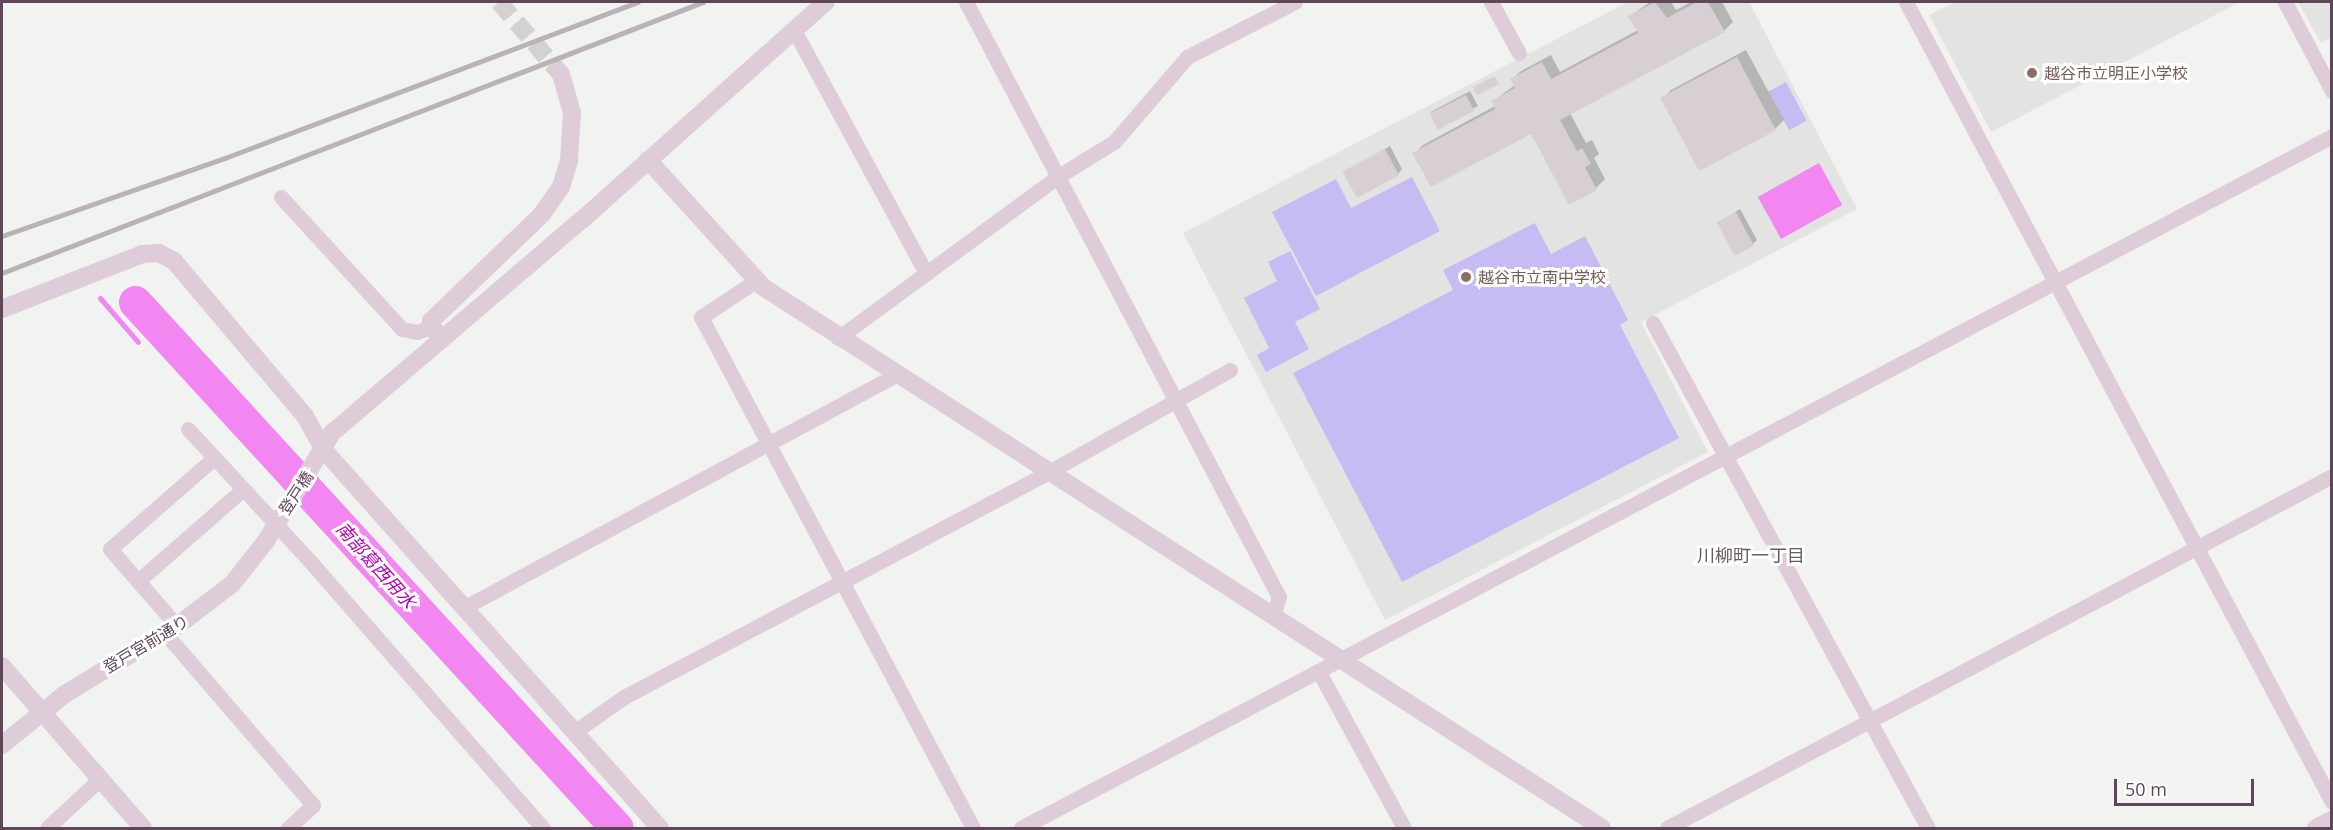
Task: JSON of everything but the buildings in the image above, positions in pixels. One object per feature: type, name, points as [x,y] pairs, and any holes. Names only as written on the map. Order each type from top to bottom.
[{"type":"street","points":[[281,197],[402,329],[437,333],[648,160],[826,2]]},
{"type":"street","points":[[966,2],[1279,597],[1273,616]]},
{"type":"street","points":[[838,338],[1057,177],[1114,142],[1187,57],[1295,2]]},
{"type":"street","points":[[1491,2],[1519,53]]},
{"type":"street","points":[[1906,2],[2331,802]]},
{"type":"street","points":[[2285,2],[2331,91]]},
{"type":"street","points":[[794,30],[926,273]]},
{"type":"street","points":[[437,333],[431,321],[451,299],[542,214],[561,187],[569,161],[572,113],[561,74]]},
{"type":"street","points":[[1021,828],[2331,136]]},
{"type":"street","points":[[648,160],[757,280],[838,338],[1602,828]]},
{"type":"street","points":[[2,309],[142,254],[159,252],[174,261],[305,416],[320,454],[463,608],[660,828]]},
{"type":"street","points":[[757,280],[701,317],[973,828]]},
{"type":"street","points":[[1653,323],[1928,828]]},
{"type":"street","name":"登戸橋","points":[[274,526],[332,433],[437,333]]},
{"type":"street","points":[[574,732],[624,697],[1047,473],[1176,403],[1230,370]]},
{"type":"street","points":[[463,608],[897,374]]},
{"type":"street","points":[[188,429],[543,828]]},
{"type":"street","points":[[214,458],[110,549],[138,581],[171,629],[313,805],[288,828]]},
{"type":"street","points":[[1667,828],[2331,476]]},
{"type":"street","points":[[138,581],[242,490]]},
{"type":"street","name":"登戸宮前通り","points":[[2,745],[41,712],[171,629],[232,584],[274,526]]},
{"type":"street","points":[[2,666],[141,828]]},
{"type":"street","points":[[1319,672],[1404,828]]},
{"type":"street","points":[[47,828],[100,779]]},
{"type":"street","points":[[2316,828],[2331,820]]},
{"type":"shaded area","name":"越谷市立南中学校","points":[[1628,2],[1749,2],[1857,209],[1641,322],[1708,452],[1385,620],[1183,233]]},
{"type":"shaded area","name":"越谷市立明正小学校","points":[[1955,2],[2240,2],[1991,132],[1929,15]]},
{"type":"shaded area","points":[[2298,2],[2331,2],[2331,37],[2321,43]]},
{"type":"shaded area","points":[[1786,82],[1807,121],[1789,130],[1768,91]]},
{"type":"shaded area","points":[[1819,163],[1842,205],[1781,239],[1758,197]]},
{"type":"shaded area","points":[[1412,177],[1440,231],[1316,296],[1272,212],[1336,179],[1351,208]]},
{"type":"shaded area","points":[[1535,223],[1551,254],[1585,236],[1628,320],[1620,325],[1679,438],[1402,582],[1293,373],[1453,290],[1443,270]]},
{"type":"shaded area","points":[[1290,251],[1320,309],[1295,322],[1309,349],[1266,372],[1257,355],[1269,348],[1244,298],[1277,281],[1268,262]]},
{"type":"waterway","points":[[100,298],[138,342]]},
{"type":"waterway","name":"南部葛西用水","points":[[135,302],[617,828]]},
{"type":"tunnel","points":[[499,2],[561,74]]},
{"type":"railway","points":[[2,236],[225,158],[637,2]]},
{"type":"railway","points":[[2,273],[703,2]]},
{"type":"place","name":"越谷市立明正小学校","points":[[2032,73]]},
{"type":"place","name":"越谷市立南中学校","points":[[1466,277]]},
{"type":"district","name":"川柳町一丁目","points":[[1751,555]]}]
